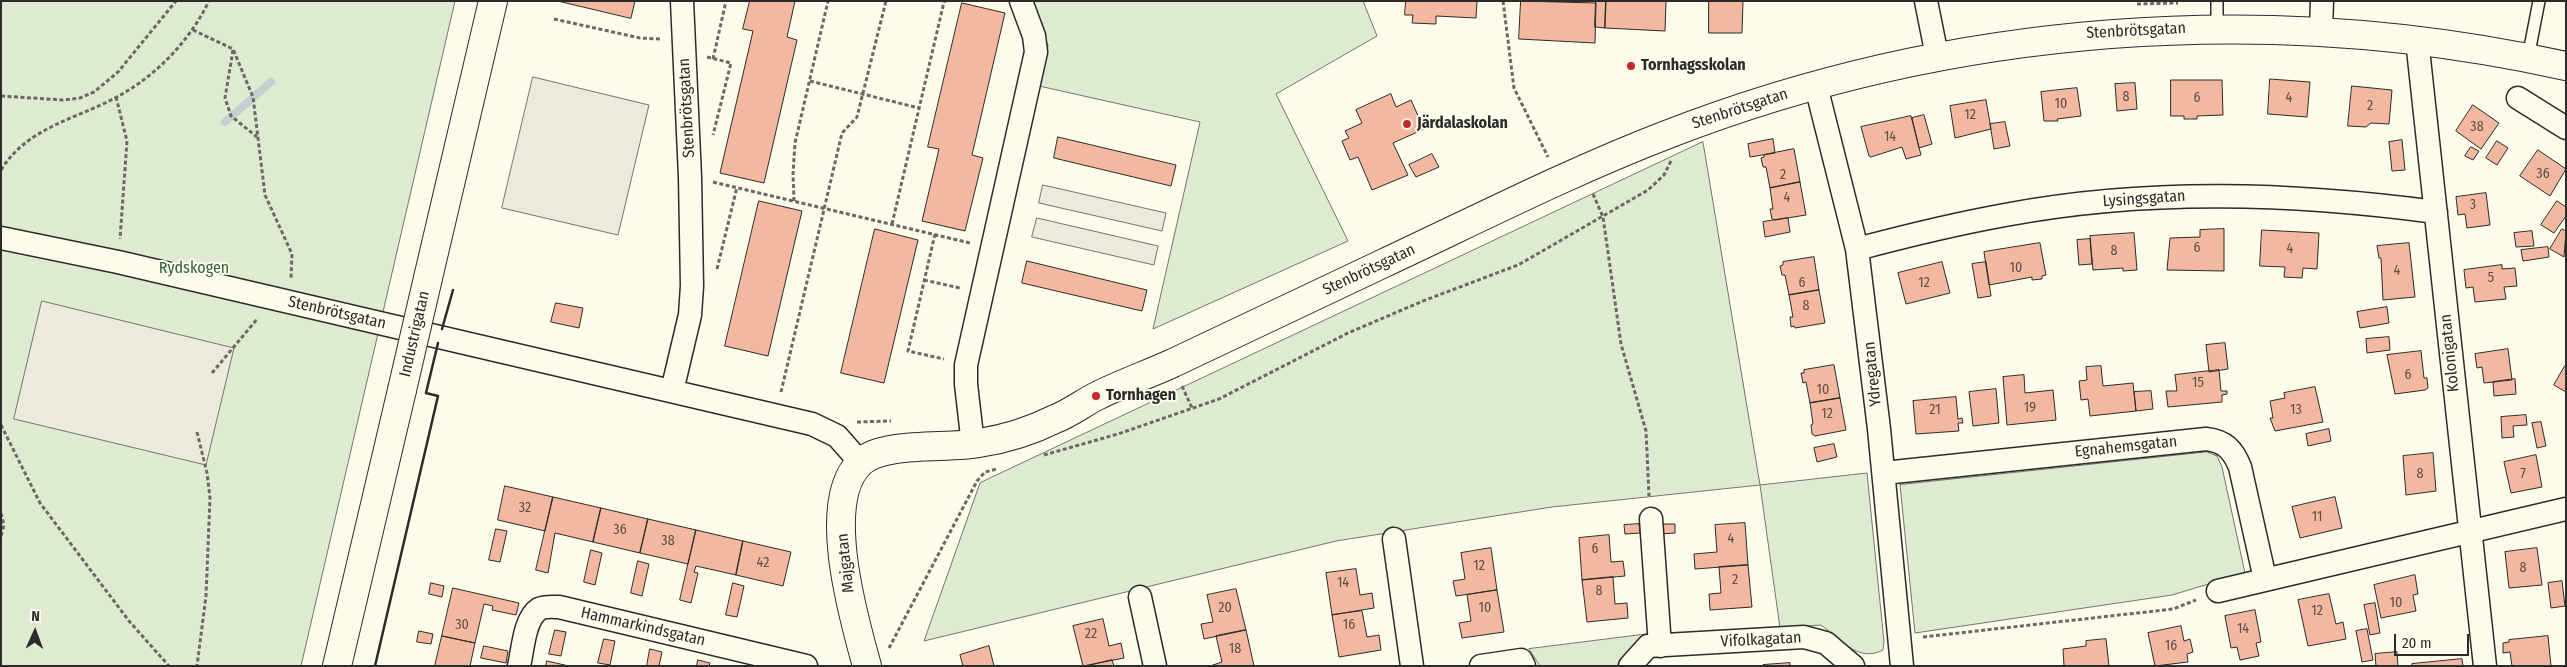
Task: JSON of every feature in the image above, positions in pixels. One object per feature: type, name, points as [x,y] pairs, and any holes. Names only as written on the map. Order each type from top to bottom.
[{"type":"street","name":"Industrigatan","points":[[338,666],[493,1]]},
{"type":"street","name":"Stenbrötsgatan","points":[[672,392],[692,301],[690,177],[682,1]]},
{"type":"street","points":[[974,445],[966,384],[966,365],[1036,52],[1034,36],[1021,1]]},
{"type":"street","points":[[1926,1],[1937,56]]},
{"type":"street","points":[[2321,30],[2322,1]]},
{"type":"street","name":"Stenbrötsgatan","points":[[1,238],[118,262],[775,415],[828,430],[837,436],[860,462],[876,453],[891,450],[974,445],[1020,433],[1060,418],[1096,396],[1171,364],[1559,181],[1669,134],[1760,101],[1937,56],[2217,10],[2321,30],[2417,40],[2566,66]]},
{"type":"street","name":"Kolonigatan","points":[[2417,40],[2485,666]]},
{"type":"street","name":"Ydregatan","points":[[1816,86],[1857,249],[1884,473],[1902,666]]},
{"type":"street","points":[[2518,98],[2566,128]]},
{"type":"street","name":"Lysingsgatan","points":[[1857,249],[1940,227],[2006,214],[2142,198],[2278,196],[2368,203],[2436,212]]},
{"type":"street","name":"Egnahemsgatan","points":[[1884,473],[2206,439],[2219,440],[2235,454],[2240,467],[2265,580]]},
{"type":"street","name":"Majgatan","points":[[860,462],[846,490],[842,540],[843,562],[851,607],[869,661]]},
{"type":"street","points":[[2218,591],[2566,508]]},
{"type":"street","points":[[1651,519],[1660,646]]},
{"type":"street","points":[[1394,539],[1412,666]]},
{"type":"street","points":[[1140,597],[1155,666]]},
{"type":"street","name":"Hammarkindsgatan","points":[[519,666],[533,616],[540,609],[559,607],[806,666]]},
{"type":"street","name":"Vifolkagatan","points":[[1630,666],[1648,646],[1804,637],[1826,644],[1853,666]]},
{"type":"street","points":[[1481,666],[1521,660],[1524,666]]},
{"type":"lane","points":[[2528,58],[2539,1]]},
{"type":"path","points":[[1,96],[63,100],[80,98],[94,92],[118,72],[176,1]]},
{"type":"path","points":[[1,170],[10,155],[31,136],[116,97],[152,73],[193,30],[209,1]]},
{"type":"path","points":[[713,59],[726,1]]},
{"type":"path","points":[[794,201],[793,157],[828,1]]},
{"type":"path","points":[[775,415],[842,133],[857,117],[886,1]]},
{"type":"path","points":[[1503,1],[1514,88],[1559,181]]},
{"type":"path","points":[[892,224],[943,2]]},
{"type":"path","points":[[2134,5],[2217,10]]},
{"type":"path","points":[[554,20],[684,45],[713,59],[731,63],[712,141]]},
{"type":"path","points":[[193,30],[233,49],[253,97],[265,195],[292,254],[289,302]]},
{"type":"path","points":[[233,49],[225,98],[232,116],[258,137]]},
{"type":"path","points":[[810,82],[919,108]]},
{"type":"path","points":[[116,97],[127,141],[118,262]]},
{"type":"path","points":[[1036,457],[1118,434],[1218,399],[1348,333],[1423,301],[1518,265],[1648,190],[1664,175],[1672,152],[1669,134]]},
{"type":"path","points":[[690,177],[992,248]]},
{"type":"path","points":[[716,272],[737,188]]},
{"type":"path","points":[[1603,217],[1621,344],[1646,431],[1651,519]]},
{"type":"path","points":[[935,234],[908,351],[966,365]]},
{"type":"path","points":[[924,280],[982,293]]},
{"type":"path","points":[[212,373],[254,325],[266,297]]},
{"type":"path","points":[[856,422],[897,422]]},
{"type":"path","points":[[1,425],[40,503],[129,621],[169,666]]},
{"type":"path","points":[[196,432],[207,473],[210,498],[206,596],[197,666]]},
{"type":"path","points":[[978,472],[986,472],[1002,467]]},
{"type":"path","points":[[869,661],[944,546],[968,496],[986,472]]},
{"type":"path","points":[[1,513],[4,525],[1,536]]},
{"type":"path","points":[[1900,640],[2173,609],[2218,591]]},
{"type":"green space","name":"Rydskogen","points":[[1,1],[455,1],[301,666],[1,666]]},
{"type":"green space","points":[[1030,1],[1363,1],[1377,36],[1276,94],[1348,241],[1153,329],[1200,122],[1039,86],[1048,46]]},
{"type":"green space","points":[[1703,142],[1760,485],[1552,507],[1336,541],[924,641],[980,483]]},
{"type":"green space","points":[[2207,452],[2217,456],[2222,467],[2245,573],[2172,595],[1915,633],[1900,485]]},
{"type":"green space","points":[[1867,473],[1884,642],[1883,650],[1865,654],[1857,651],[1850,648],[1821,625],[1780,628],[1760,485]]},
{"type":"green space","points":[[1648,634],[1617,666],[1540,666],[1529,649]]},
{"type":"shaded area","points":[[533,77],[649,105],[618,235],[502,208]]},
{"type":"shaded area","points":[[1043,185],[1166,213],[1162,231],[1039,203]]},
{"type":"shaded area","points":[[1037,218],[1158,246],[1154,265],[1032,237]]},
{"type":"shaded area","points":[[42,301],[234,348],[206,465],[14,419]]},
{"type":"building","points":[[558,1],[635,1],[631,18]]},
{"type":"building","points":[[750,1],[795,1],[787,37],[797,40],[764,183],[720,173],[753,31],[743,29]]},
{"type":"building","points":[[1406,1],[1477,1],[1476,18],[1436,16],[1436,24],[1412,23],[1413,15],[1405,15]]},
{"type":"building","points":[[1521,1],[1596,3],[1595,43],[1519,39]]},
{"type":"building","points":[[1596,1],[1606,1],[1605,28],[1595,27]]},
{"type":"building","points":[[1606,1],[1666,1],[1665,31],[1605,28]]},
{"type":"building","points":[[1709,1],[1743,1],[1742,33],[1709,33]]},
{"type":"building","points":[[962,3],[1005,13],[972,155],[983,158],[965,231],[922,221],[939,149],[928,147]]},
{"type":"building","points":[[2270,79],[2310,82],[2307,117],[2268,114]]},
{"type":"building","points":[[2171,80],[2222,80],[2223,115],[2197,116],[2197,119],[2171,116]]},
{"type":"building","points":[[2135,83],[2137,109],[2117,111],[2115,84]]},
{"type":"building","points":[[2352,86],[2392,90],[2389,124],[2371,123],[2366,127],[2348,126]]},
{"type":"building","points":[[2077,88],[2081,116],[2057,119],[2058,121],[2044,121],[2041,92]]},
{"type":"building","points":[[1391,94],[1396,107],[1411,100],[1424,129],[1393,143],[1408,175],[1372,190],[1358,157],[1350,160],[1342,141],[1349,138],[1345,131],[1362,123],[1356,110]]},
{"type":"building","points":[[1986,100],[1991,129],[1955,138],[1950,106]]},
{"type":"building","points":[[2473,105],[2499,123],[2481,149],[2456,131]]},
{"type":"building","points":[[1924,115],[1932,144],[1919,148],[1912,118]]},
{"type":"building","points":[[1911,116],[1921,155],[1906,159],[1902,147],[1869,156],[1861,127]]},
{"type":"building","points":[[2005,122],[2010,146],[1994,149],[1990,124]]},
{"type":"building","points":[[1058,137],[1176,165],[1171,186],[1054,158]]},
{"type":"building","points":[[1773,139],[1775,153],[1750,157],[1748,144]]},
{"type":"building","points":[[2402,140],[2405,170],[2392,171],[2389,142]]},
{"type":"building","points":[[2497,141],[2508,148],[2497,165],[2486,158]]},
{"type":"building","points":[[2471,147],[2479,151],[2473,160],[2465,156]]},
{"type":"building","points":[[1794,149],[1800,182],[1770,188],[1766,167],[1763,167],[1761,158],[1764,155]]},
{"type":"building","points":[[2538,150],[2566,169],[2550,196],[2520,176]]},
{"type":"building","points":[[1432,154],[1439,167],[1416,177],[1409,165]]},
{"type":"building","points":[[1800,182],[1806,215],[1772,219],[1770,209],[1773,209],[1770,188]]},
{"type":"building","points":[[2486,193],[2490,225],[2467,228],[2465,214],[2458,215],[2456,197]]},
{"type":"building","points":[[759,201],[802,211],[768,356],[725,346]]},
{"type":"building","points":[[2557,201],[2566,207],[2566,216],[2554,233],[2541,225]]},
{"type":"building","points":[[1788,218],[1790,232],[1765,237],[1763,222]]},
{"type":"building","points":[[875,229],[918,240],[884,383],[841,373]]},
{"type":"building","points":[[2224,229],[2224,271],[2167,270],[2170,238],[2200,237],[2200,230]]},
{"type":"building","points":[[2562,229],[2566,231],[2564,257],[2550,249]]},
{"type":"building","points":[[2262,230],[2319,233],[2317,269],[2303,268],[2302,278],[2284,277],[2285,267],[2260,266]]},
{"type":"building","points":[[2532,231],[2534,246],[2516,247],[2514,233]]},
{"type":"building","points":[[2134,233],[2137,270],[2123,271],[2123,268],[2093,270],[2090,236]]},
{"type":"building","points":[[2090,239],[2092,264],[2079,265],[2077,240]]},
{"type":"building","points":[[2040,243],[2046,275],[2042,276],[2042,279],[2032,280],[2032,277],[1989,285],[1984,252]]},
{"type":"building","points":[[2409,243],[2415,297],[2383,300],[2381,258],[2379,258],[2377,246]]},
{"type":"building","points":[[2548,247],[2549,257],[2523,261],[2521,250]]},
{"type":"building","points":[[1814,257],[1819,290],[1789,295],[1785,275],[1782,275],[1780,266],[1783,265],[1783,262]]},
{"type":"building","points":[[1027,261],[1147,290],[1142,311],[1022,283]]},
{"type":"building","points":[[1942,262],[1950,293],[1906,304],[1898,273]]},
{"type":"building","points":[[1986,262],[1991,296],[1978,298],[1972,264]]},
{"type":"building","points":[[2502,265],[2502,269],[2515,268],[2517,286],[2504,287],[2506,299],[2475,302],[2473,287],[2466,288],[2464,270]]},
{"type":"building","points":[[1819,290],[1825,323],[1791,327],[1790,317],[1793,317],[1789,295]]},
{"type":"building","points":[[556,303],[583,308],[579,328],[551,322]]},
{"type":"building","points":[[2387,307],[2389,323],[2360,328],[2357,312]]},
{"type":"building","points":[[2389,337],[2390,350],[2367,353],[2366,339]]},
{"type":"building","points":[[2225,343],[2228,369],[2209,372],[2206,345]]},
{"type":"building","points":[[2508,349],[2512,380],[2484,383],[2482,367],[2477,368],[2475,354]]},
{"type":"building","points":[[2421,351],[2424,378],[2427,378],[2428,388],[2395,394],[2387,355]]},
{"type":"building","points":[[1834,365],[1840,398],[1810,403],[1806,382],[1803,383],[1801,373],[1804,373],[1804,370]]},
{"type":"building","points":[[2101,366],[2103,386],[2133,383],[2136,411],[2090,416],[2088,399],[2081,400],[2079,381],[2087,380],[2086,367]]},
{"type":"building","points":[[2566,366],[2566,392],[2554,385]]},
{"type":"building","points":[[2219,370],[2221,391],[2227,391],[2227,394],[2222,395],[2222,402],[2168,407],[2166,391],[2177,391],[2175,375]]},
{"type":"building","points":[[2024,375],[2025,393],[2053,390],[2056,420],[2007,425],[2003,377]]},
{"type":"building","points":[[2515,379],[2516,394],[2494,396],[2493,382]]},
{"type":"building","points":[[2315,387],[2323,422],[2275,431],[2270,418],[2273,418],[2270,401],[2285,398],[2284,393]]},
{"type":"building","points":[[1996,389],[1999,423],[1973,426],[1969,392]]},
{"type":"building","points":[[2151,391],[2153,409],[2136,411],[2134,392]]},
{"type":"building","points":[[1956,397],[1958,419],[1962,418],[1963,423],[1958,423],[1959,431],[1916,434],[1913,401]]},
{"type":"building","points":[[1840,398],[1846,430],[1815,436],[1812,434],[1811,425],[1813,424],[1810,403]]},
{"type":"building","points":[[2526,415],[2527,425],[2513,426],[2514,437],[2502,438],[2501,417]]},
{"type":"building","points":[[2541,422],[2546,446],[2537,448],[2532,423]]},
{"type":"building","points":[[2329,429],[2331,441],[2308,446],[2306,434]]},
{"type":"building","points":[[1834,444],[1837,457],[1817,462],[1814,448]]},
{"type":"building","points":[[2433,453],[2436,491],[2406,495],[2403,456]]},
{"type":"building","points":[[2536,455],[2542,487],[2511,493],[2504,462]]},
{"type":"building","points":[[505,486],[553,497],[545,531],[498,520]]},
{"type":"building","points":[[553,497],[601,508],[593,542],[555,533],[548,573],[536,570]]},
{"type":"building","points":[[2335,497],[2342,528],[2300,538],[2292,507]]},
{"type":"building","points":[[601,508],[648,519],[640,553],[593,542]]},
{"type":"building","points":[[648,519],[696,530],[688,564],[640,553]]},
{"type":"building","points":[[1745,523],[1748,565],[1695,569],[1694,554],[1717,552],[1715,525]]},
{"type":"building","points":[[1639,524],[1640,533],[1625,534],[1624,525]]},
{"type":"building","points":[[1660,524],[1675,524],[1675,533],[1660,534]]},
{"type":"building","points":[[496,529],[507,531],[500,562],[489,560]]},
{"type":"building","points":[[696,530],[743,541],[736,575],[696,566],[694,572],[698,573],[691,603],[680,600]]},
{"type":"building","points":[[1609,535],[1611,562],[1623,561],[1625,576],[1582,580],[1579,538]]},
{"type":"building","points":[[743,541],[791,552],[783,586],[736,575]]},
{"type":"building","points":[[1491,548],[1497,590],[1456,596],[1453,581],[1465,579],[1461,553]]},
{"type":"building","points":[[2537,548],[2542,585],[2509,588],[2505,552]]},
{"type":"building","points":[[591,550],[602,553],[595,585],[584,582]]},
{"type":"building","points":[[638,561],[649,564],[642,596],[631,593]]},
{"type":"building","points":[[1748,565],[1752,607],[1710,610],[1709,594],[1721,593],[1719,567]]},
{"type":"building","points":[[1356,569],[1360,595],[1372,593],[1374,608],[1332,615],[1326,573]]},
{"type":"building","points":[[2415,575],[2418,594],[2413,595],[2416,611],[2381,618],[2374,585]]},
{"type":"building","points":[[1613,577],[1615,604],[1627,603],[1628,618],[1587,622],[1582,580]]},
{"type":"building","points":[[2562,581],[2565,606],[2551,608],[2548,583]]},
{"type":"building","points":[[431,583],[444,586],[442,597],[429,594]]},
{"type":"building","points":[[733,583],[744,586],[737,617],[726,615]]},
{"type":"building","points":[[453,588],[519,603],[516,615],[492,610],[493,606],[484,604],[475,643],[442,636]]},
{"type":"building","points":[[1236,589],[1246,630],[1204,639],[1201,624],[1213,622],[1207,595]]},
{"type":"building","points":[[1497,590],[1504,632],[1462,638],[1459,623],[1471,621],[1467,595]]},
{"type":"building","points":[[2329,594],[2336,624],[2343,622],[2346,639],[2308,646],[2298,600]]},
{"type":"building","points":[[2375,603],[2380,633],[2370,635],[2364,605]]},
{"type":"building","points":[[2255,610],[2261,642],[2256,643],[2259,656],[2240,660],[2237,647],[2231,648],[2225,616]]},
{"type":"building","points":[[1362,611],[1367,637],[1379,635],[1381,650],[1339,657],[1332,615]]},
{"type":"building","points":[[1103,619],[1109,646],[1121,643],[1124,658],[1083,666],[1073,626]]},
{"type":"building","points":[[2181,626],[2184,641],[2190,639],[2193,652],[2187,654],[2188,662],[2155,666],[2148,633]]},
{"type":"building","points":[[2367,629],[2373,660],[2362,662],[2356,631]]},
{"type":"building","points":[[555,630],[566,632],[561,656],[549,654]]},
{"type":"building","points":[[1246,630],[1254,666],[1210,666],[1222,662],[1216,636]]},
{"type":"building","points":[[419,631],[433,634],[431,644],[417,642]]},
{"type":"building","points":[[442,636],[475,643],[470,666],[435,666]]},
{"type":"building","points":[[2548,636],[2551,666],[2512,666],[2510,652],[2503,653],[2503,643],[2509,642],[2509,640]]},
{"type":"building","points":[[604,639],[615,641],[610,665],[598,663]]},
{"type":"building","points":[[2106,639],[2109,666],[2064,666],[2063,649],[2086,646],[2086,641]]},
{"type":"building","points":[[484,646],[508,651],[506,663],[481,658]]},
{"type":"building","points":[[989,646],[994,666],[963,666],[960,655]]},
{"type":"building","points":[[650,649],[662,652],[659,666],[647,666]]},
{"type":"building","points":[[2397,652],[2398,666],[2376,666],[2375,654]]},
{"type":"building","points":[[2462,659],[2463,666],[2412,666],[2412,664]]},
{"type":"building","points":[[698,660],[710,663],[709,666],[697,666]]},
{"type":"building","points":[[1112,660],[1114,666],[1087,666]]},
{"type":"building","points":[[547,661],[569,666],[546,666]]},
{"type":"building","points":[[1790,663],[1790,666],[1763,666],[1763,665]]},
{"type":"waterway","points":[[225,122],[271,82]]},
{"type":"wall","points":[[442,329],[453,290]]},
{"type":"wall","points":[[375,666],[438,396],[426,393],[438,343]]},
{"type":"place","name":"Tornhagsskolan","points":[[1631,66]]},
{"type":"place","name":"Järdalaskolan","points":[[1407,124]]},
{"type":"place","name":"Tornhagen","points":[[1096,396]]}]
